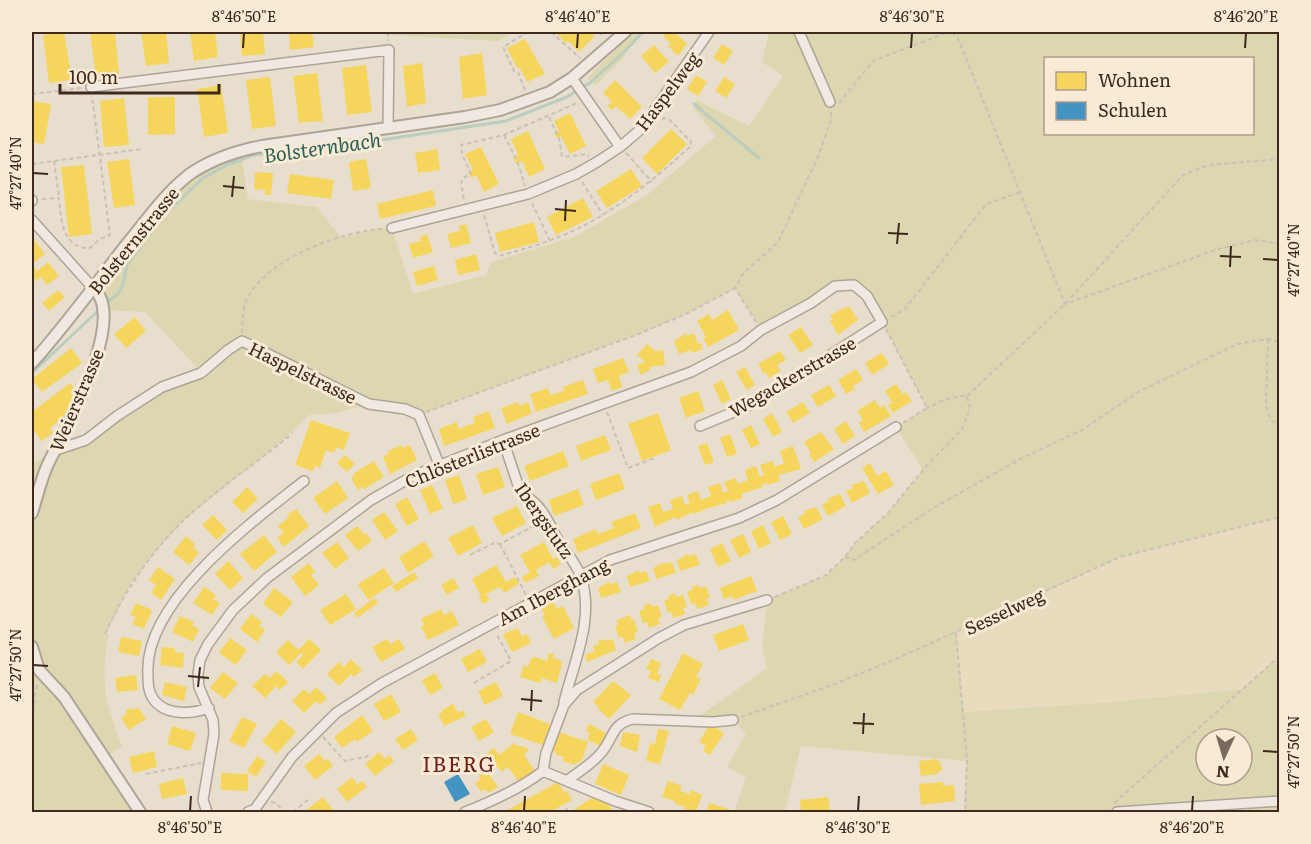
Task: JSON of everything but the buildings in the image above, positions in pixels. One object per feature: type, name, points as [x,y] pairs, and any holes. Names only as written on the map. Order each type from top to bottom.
[{"type":"street","name":"Bolsternstrasse","points":[[32,363],[173,189],[207,163],[241,150],[483,114],[530,100],[574,82],[625,32]]},
{"type":"street","name":"Haspelweg","points":[[620,147],[641,129],[709,32]]},
{"type":"street","points":[[799,32],[835,103]]},
{"type":"street","points":[[91,87],[388,51],[388,128]]},
{"type":"street","points":[[392,228],[528,194],[576,174],[620,147],[574,82]]},
{"type":"street","points":[[32,220],[93,288]]},
{"type":"street","name":"Chlösterlistrasse","points":[[207,813],[203,800],[214,734],[209,708],[199,687],[198,675],[200,660],[208,644],[233,610],[267,578],[371,500],[396,484],[439,464],[691,372],[741,346],[761,330],[811,303],[835,286],[854,285],[867,296],[882,322]]},
{"type":"street","name":"Weierstrasse","points":[[32,513],[47,466],[92,370],[101,339],[103,306],[93,288]]},
{"type":"street","name":"Wegackerstrasse","points":[[700,426],[771,393],[882,322]]},
{"type":"street","name":"Haspelstrasse","points":[[56,450],[86,440],[117,416],[162,387],[201,373],[228,350],[242,342],[369,404],[405,409],[419,414]]},
{"type":"street","points":[[419,414],[439,464]]},
{"type":"street","name":"Am Iberghang","points":[[249,813],[255,809],[292,758],[318,730],[336,713],[382,683],[580,575],[619,557],[738,518],[777,500],[896,427]]},
{"type":"street","name":"Ibergstutz","points":[[503,440],[519,488],[523,494],[535,502],[580,575],[587,604],[583,633],[564,705],[546,753],[543,771]]},
{"type":"street","points":[[209,708],[194,714],[182,714],[155,702],[149,692],[147,668],[155,635],[170,609],[197,574],[218,552],[304,481]]},
{"type":"street","points":[[564,705],[577,690],[659,638],[684,625],[767,600]]},
{"type":"street","points":[[32,647],[39,670],[64,697],[140,813]]},
{"type":"street","points":[[567,781],[600,755],[617,726],[623,721],[633,719],[713,722],[733,720]]},
{"type":"street","points":[[465,813],[491,802],[543,771],[649,813]]},
{"type":"street","points":[[1114,809],[1280,801]]},
{"type":"street","points":[[491,802],[496,813]]},
{"type":"path","points":[[530,100],[518,72],[514,71],[503,47],[528,32],[535,32]]},
{"type":"path","points":[[551,32],[588,66]]},
{"type":"path","points":[[419,414],[636,335],[686,314],[735,288],[743,274],[778,242],[818,157],[835,103],[873,61],[950,32],[958,38],[1065,304]]},
{"type":"path","points":[[32,94],[91,87],[110,235],[100,239],[90,248],[82,248],[71,242],[64,232],[54,161]]},
{"type":"path","points":[[466,209],[461,184],[463,178],[471,174],[462,154],[461,145],[504,135],[549,117],[584,98]]},
{"type":"path","points":[[549,117],[559,138],[562,156],[568,157],[581,153],[597,162]]},
{"type":"path","points":[[482,205],[495,253],[500,256],[550,241],[603,215],[652,182],[691,146],[692,142],[670,120],[664,118],[646,132],[641,129]]},
{"type":"path","points":[[504,135],[550,241]]},
{"type":"path","points":[[620,147],[652,182]]},
{"type":"path","points":[[32,164],[142,149]]},
{"type":"path","points":[[896,427],[941,400],[967,396],[1065,304],[1183,175],[1208,165],[1280,159]]},
{"type":"path","points":[[576,174],[603,215]]},
{"type":"path","points":[[927,408],[882,322],[905,309],[986,204],[1021,192]]},
{"type":"path","points":[[32,200],[59,198]]},
{"type":"path","points":[[242,342],[243,309],[251,291],[275,267],[303,250],[376,229],[392,228]]},
{"type":"path","points":[[1065,304],[1218,249],[1255,240],[1280,244]]},
{"type":"path","points":[[735,288],[761,330]]},
{"type":"path","points":[[845,557],[854,560],[933,508],[1022,458],[1082,430],[1138,392],[1237,344],[1268,339],[1280,342]]},
{"type":"path","points":[[1268,339],[1266,406],[1271,420],[1280,426]]},
{"type":"path","points":[[767,600],[826,575],[845,557],[855,543],[887,514],[923,470],[962,429],[970,408],[967,396]]},
{"type":"path","points":[[604,404],[628,468],[655,458]]},
{"type":"path","points":[[105,634],[131,583],[162,544],[188,517],[292,433]]},
{"type":"path","name":"Sesselweg","points":[[733,720],[832,685],[956,633],[1120,557],[1280,517]]},
{"type":"path","points":[[470,555],[494,543],[500,544],[533,526],[550,525]]},
{"type":"path","points":[[500,544],[530,602]]},
{"type":"path","points":[[474,683],[511,661],[491,623]]},
{"type":"path","points":[[956,633],[967,761],[965,813]]},
{"type":"path","points":[[1114,809],[1280,656]]},
{"type":"path","points":[[32,719],[39,670]]},
{"type":"path","points":[[318,730],[345,762],[369,756]]},
{"type":"path","points":[[146,774],[209,761]]},
{"type":"path","points":[[292,813],[309,799]]},
{"type":"path","points":[[276,803],[284,813]]},
{"type":"path","points":[[566,808],[568,813]]},
{"type":"shaded area","points":[[388,32],[514,32],[498,41],[388,35]]},
{"type":"shaded area","points":[[633,32],[645,32],[596,85],[587,78]]},
{"type":"shaded area","points":[[769,32],[1279,32],[1279,517],[1120,557],[956,633],[964,712],[1101,703],[1243,689],[1279,659],[1279,812],[1248,812],[1248,803],[1117,812],[965,812],[966,761],[801,746],[785,812],[734,812],[746,777],[727,767],[746,733],[733,720],[694,720],[767,668],[762,646],[767,600],[827,575],[855,543],[887,514],[923,470],[896,427],[927,408],[882,322],[854,285],[835,286],[761,330],[735,288],[686,314],[636,335],[419,415],[369,404],[336,413],[309,415],[281,442],[188,517],[162,544],[131,583],[106,634],[109,635],[104,679],[108,704],[122,746],[104,760],[140,812],[32,812],[32,464],[56,450],[77,444],[162,387],[201,372],[145,312],[104,310],[97,292],[173,189],[241,150],[248,199],[317,207],[341,238],[376,229],[392,228],[413,294],[486,275],[491,262],[574,237],[647,195],[716,136],[694,109],[696,100],[749,126],[783,76],[762,62]]},
{"type":"shaded area","points":[[1279,517],[1279,659],[1243,689],[1101,703],[963,712],[956,633],[1120,557]]},
{"type":"waterway","name":"Bolsternbach","points":[[105,304],[119,293],[127,265],[161,218],[203,178],[227,165],[253,155],[388,139],[506,121],[567,97],[591,82],[643,32]]},
{"type":"waterway","points":[[694,104],[759,158]]},
{"type":"waterway","name":"Bolsternbach","points":[[32,373],[100,309]]},
{"type":"district","name":"IBERG","points":[[459,762]]}]
